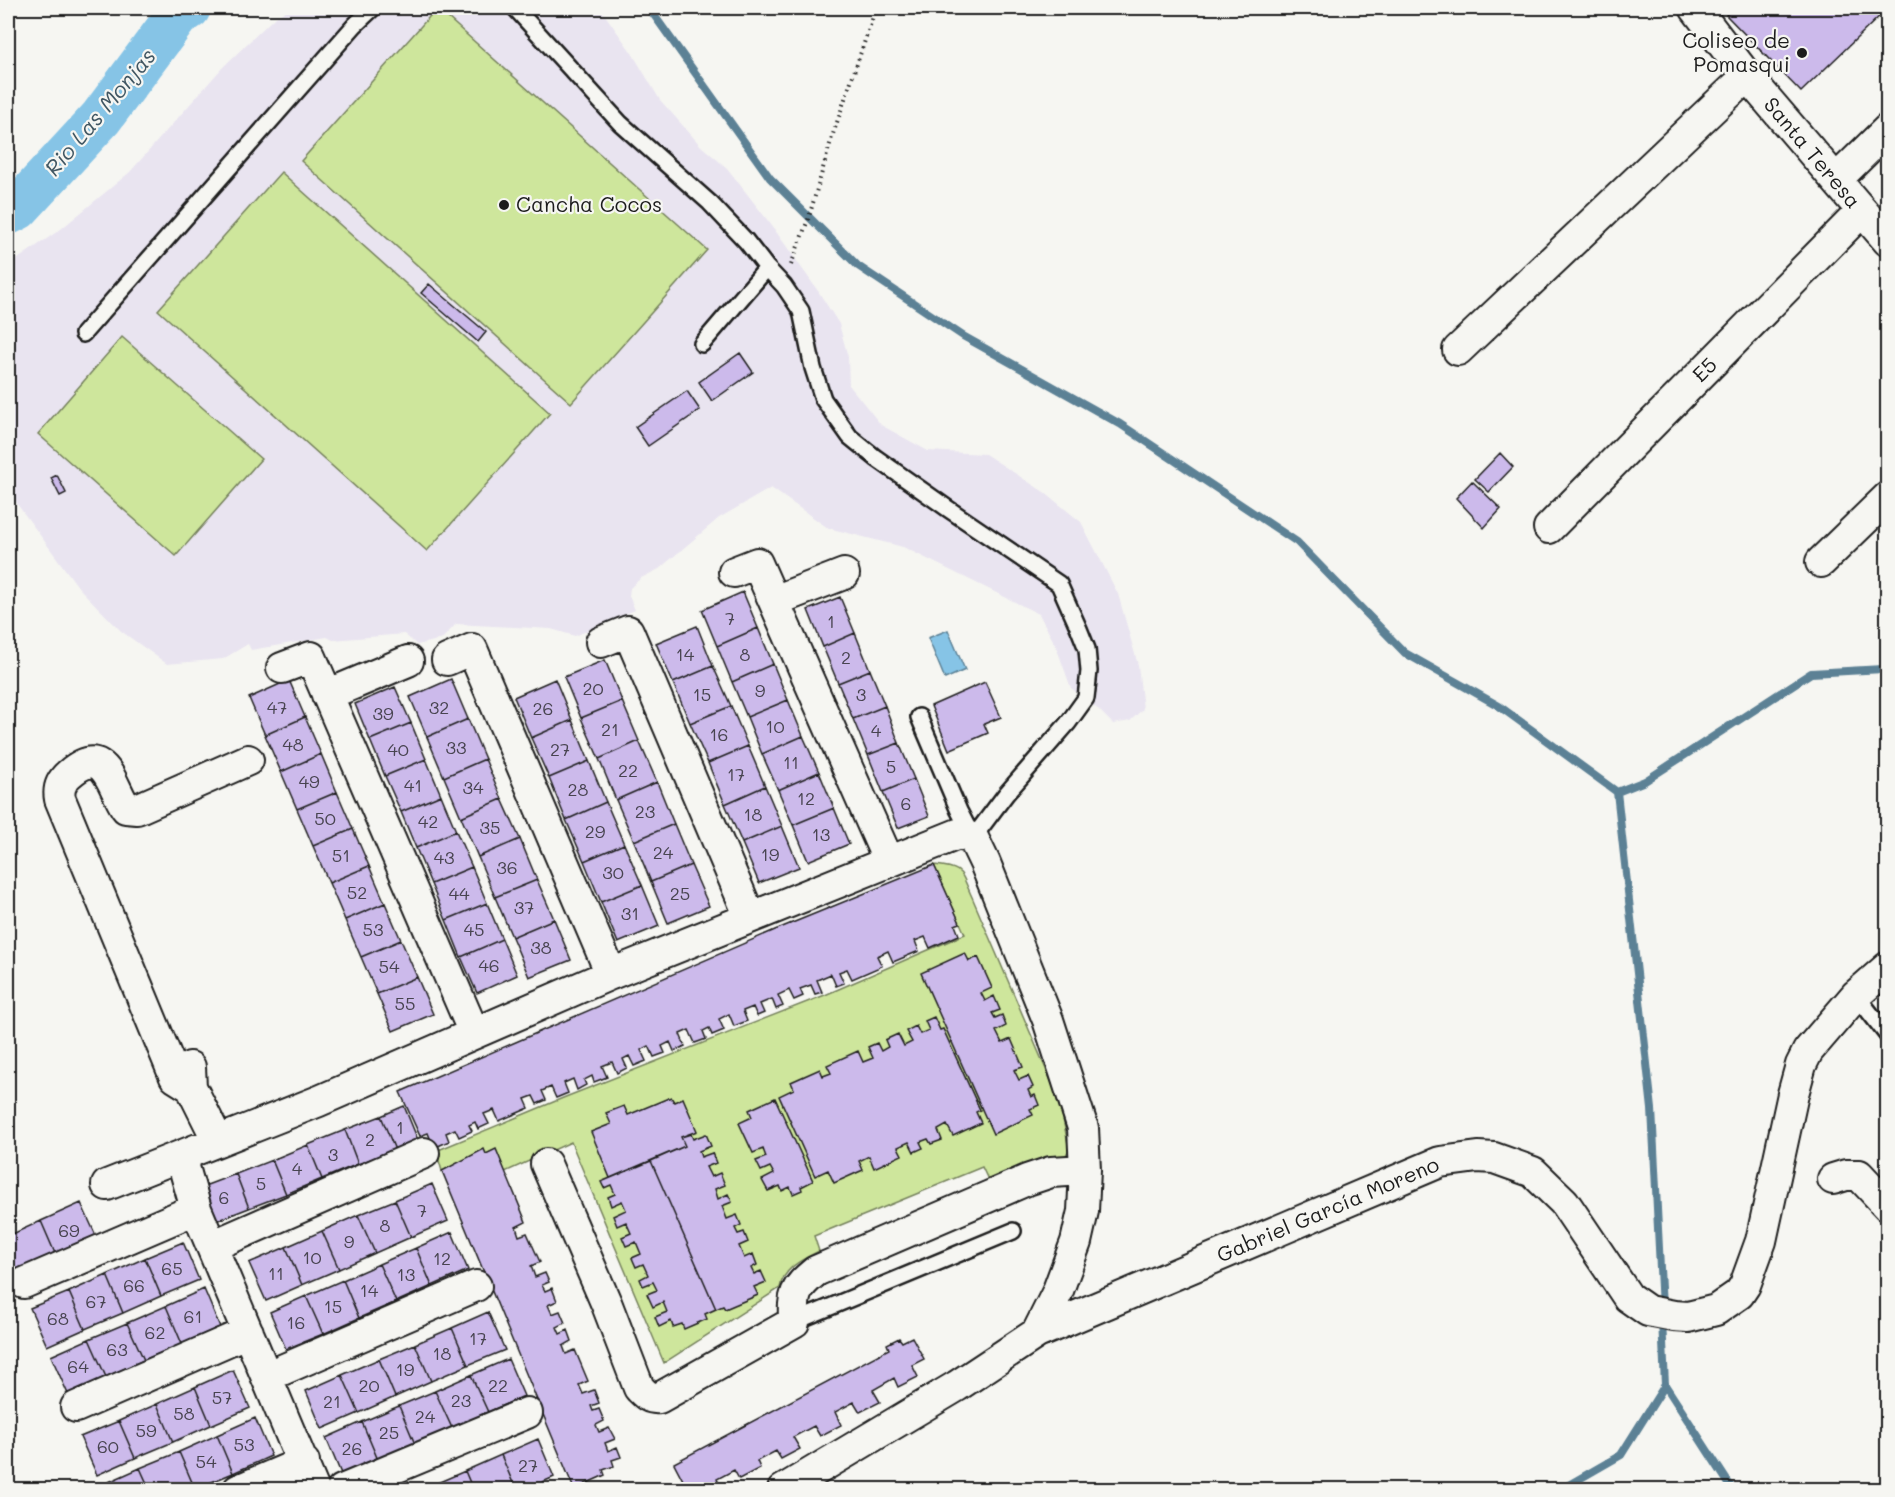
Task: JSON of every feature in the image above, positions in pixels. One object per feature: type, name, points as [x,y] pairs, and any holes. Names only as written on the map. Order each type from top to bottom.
[{"type":"street","name":"Santa Teresa","points":[[1695,8],[1747,76],[1887,241]]},
{"type":"street","points":[[1458,350],[1747,76]]},
{"type":"street","points":[[1836,180],[1887,129]]},
{"type":"street","name":"E5","points":[[1549,528],[1862,211]]},
{"type":"street","points":[[1821,562],[1887,497]]},
{"type":"street","points":[[734,572],[757,563],[889,862]]},
{"type":"street","points":[[774,602],[844,574]]},
{"type":"street","points":[[601,642],[628,631],[750,917]]},
{"type":"street","points":[[447,660],[472,649],[611,974]]},
{"type":"street","points":[[282,668],[311,657],[474,1034]]},
{"type":"street","points":[[327,695],[408,661]]},
{"type":"street","points":[[218,1142],[191,1087],[191,1068],[77,796],[68,784],[61,784],[65,777],[74,770],[86,763],[94,762],[108,771],[126,808],[137,809],[248,760]]},
{"type":"street","points":[[107,1185],[319,1101],[611,974],[958,834],[973,838],[985,863],[1048,1020],[1083,1128],[1085,1170],[1083,1211],[1076,1242],[1057,1293],[1037,1333]]},
{"type":"street","name":"Gabriel García Moreno","points":[[783,1490],[957,1386],[1037,1333],[1440,1162],[1478,1157],[1494,1158],[1533,1172],[1564,1202],[1628,1297],[1648,1311],[1674,1316],[1688,1317],[1716,1310],[1739,1294],[1761,1241],[1801,1065],[1808,1051],[1856,996],[1887,967]]},
{"type":"street","points":[[212,1246],[424,1153]]},
{"type":"street","points":[[186,1155],[184,1167],[196,1209],[314,1490]]},
{"type":"street","points":[[546,1164],[607,1305],[639,1388],[648,1397],[659,1398],[794,1322],[793,1300],[800,1284],[816,1271],[1027,1180],[1051,1172],[1085,1170]]},
{"type":"street","points":[[1833,1179],[1846,1175],[1860,1175],[1887,1206]]},
{"type":"street","points":[[24,1283],[196,1209]]},
{"type":"street","points":[[268,1376],[476,1286]]},
{"type":"street","points":[[76,1407],[248,1332]]},
{"type":"street","points":[[342,1490],[527,1413]]},
{"type":"street","points":[[238,1490],[304,1462]]},
{"type":"lane","points":[[83,334],[355,25],[373,8]]},
{"type":"lane","points":[[515,8],[620,123],[710,203],[784,286],[801,311],[813,368],[823,399],[850,437],[946,508],[1059,584],[1087,649],[1089,671],[1086,698],[1068,723],[1006,794],[973,838],[958,811],[919,717]]},
{"type":"lane","points":[[702,344],[767,268]]},
{"type":"lane","points":[[1856,996],[1887,1036]]},
{"type":"lane","points":[[794,1322],[1013,1231]]},
{"type":"path","points":[[784,286],[809,217],[832,136],[876,8]]},
{"type":"shaded area","points":[[290,8],[600,8],[632,53],[660,100],[701,146],[727,168],[818,291],[839,324],[848,357],[849,385],[881,425],[928,451],[985,454],[1044,492],[1081,522],[1118,594],[1138,665],[1143,709],[1130,721],[1113,724],[1071,688],[1056,646],[1039,614],[903,547],[828,528],[771,488],[719,518],[659,569],[641,578],[630,588],[629,596],[635,610],[575,636],[551,629],[456,624],[442,639],[417,645],[404,634],[333,640],[327,637],[251,650],[248,644],[223,659],[167,664],[121,631],[79,588],[17,504],[8,480],[8,270],[12,263],[61,229],[130,172],[222,68],[273,19]]},
{"type":"green space","name":"Cancha Cocos","points":[[437,8],[707,250],[571,403],[301,161]]},
{"type":"green space","points":[[281,172],[550,413],[427,551],[158,310]]},
{"type":"green space","points":[[122,337],[261,459],[176,556],[38,434]]},
{"type":"green space","points":[[934,865],[951,868],[963,876],[1054,1088],[1069,1149],[1066,1155],[990,1184],[982,1167],[814,1236],[819,1251],[789,1270],[780,1288],[664,1363],[571,1142],[505,1172],[496,1150],[486,1154],[484,1150],[442,1171],[436,1151],[563,1098],[825,995],[965,934]]},
{"type":"water","points":[[948,630],[965,670],[945,679],[928,638]]},
{"type":"building","name":"Coliseo de Pomasqui","points":[[1733,8],[1887,9],[1801,92],[1726,15]]},
{"type":"building","points":[[429,284],[486,332],[478,342],[421,293]]},
{"type":"building","points":[[740,353],[753,372],[712,401],[699,382]]},
{"type":"building","points":[[687,391],[700,410],[648,446],[635,427]]},
{"type":"building","points":[[1500,453],[1513,467],[1489,492],[1475,479]]},
{"type":"building","points":[[57,475],[66,493],[60,496],[51,478]]},
{"type":"building","points":[[1472,481],[1501,509],[1484,528],[1456,498]]},
{"type":"building","points":[[743,592],[758,628],[717,646],[702,610]]},
{"type":"building","points":[[840,597],[855,633],[823,647],[808,610]]},
{"type":"building","points":[[697,626],[713,666],[673,683],[656,643]]},
{"type":"building","points":[[758,628],[773,664],[732,682],[717,646]]},
{"type":"building","points":[[855,633],[870,670],[838,683],[823,647]]},
{"type":"building","points":[[605,660],[622,701],[581,718],[564,677]]},
{"type":"building","points":[[773,664],[788,700],[747,717],[732,682]]},
{"type":"building","points":[[713,666],[731,706],[690,723],[673,683]]},
{"type":"building","points":[[870,670],[885,706],[853,719],[838,683]]},
{"type":"building","points":[[451,679],[468,719],[427,737],[410,697]]},
{"type":"building","points":[[555,679],[572,720],[531,738],[514,697]]},
{"type":"building","points":[[289,680],[305,717],[265,735],[249,698]]},
{"type":"building","points":[[985,682],[1001,717],[984,724],[988,733],[949,750],[931,706]]},
{"type":"building","points":[[395,687],[411,723],[370,740],[355,704]]},
{"type":"building","points":[[788,700],[803,736],[762,754],[747,717]]},
{"type":"building","points":[[622,701],[639,741],[599,759],[581,718]]},
{"type":"building","points":[[731,706],[748,746],[708,763],[690,723]]},
{"type":"building","points":[[885,706],[899,743],[868,755],[853,719]]},
{"type":"building","points":[[305,717],[321,754],[281,772],[265,735]]},
{"type":"building","points":[[468,719],[485,759],[444,777],[427,737]]},
{"type":"building","points":[[572,720],[589,761],[549,778],[531,738]]},
{"type":"building","points":[[411,723],[426,759],[385,776],[370,740]]},
{"type":"building","points":[[803,736],[819,772],[778,790],[762,754]]},
{"type":"building","points":[[639,741],[657,782],[616,800],[599,759]]},
{"type":"building","points":[[899,743],[914,779],[883,792],[868,755]]},
{"type":"building","points":[[748,746],[765,786],[725,804],[708,763]]},
{"type":"building","points":[[321,754],[337,792],[297,809],[281,772]]},
{"type":"building","points":[[426,759],[441,795],[401,812],[385,776]]},
{"type":"building","points":[[485,759],[502,799],[461,817],[444,777]]},
{"type":"building","points":[[589,761],[606,802],[566,820],[549,778]]},
{"type":"building","points":[[819,772],[834,808],[793,825],[778,790]]},
{"type":"building","points":[[914,779],[929,816],[898,828],[883,792]]},
{"type":"building","points":[[657,782],[674,824],[634,841],[616,800]]},
{"type":"building","points":[[765,786],[782,826],[742,843],[725,804]]},
{"type":"building","points":[[337,792],[353,829],[313,846],[297,809]]},
{"type":"building","points":[[441,795],[456,831],[416,848],[401,812]]},
{"type":"building","points":[[502,799],[520,839],[478,857],[461,817]]},
{"type":"building","points":[[606,802],[624,844],[584,861],[566,820]]},
{"type":"building","points":[[834,808],[849,844],[808,861],[793,825]]},
{"type":"building","points":[[674,824],[691,865],[651,882],[634,841]]},
{"type":"building","points":[[782,826],[799,867],[759,883],[742,843]]},
{"type":"building","points":[[353,829],[369,866],[329,883],[313,846]]},
{"type":"building","points":[[456,831],[472,867],[431,884],[416,848]]},
{"type":"building","points":[[520,839],[537,880],[495,897],[478,857]]},
{"type":"building","points":[[624,844],[642,885],[601,902],[584,861]]},
{"type":"building","points":[[691,865],[709,906],[668,923],[651,882]]},
{"type":"building","points":[[934,865],[960,923],[955,925],[959,935],[930,948],[925,937],[915,941],[919,951],[893,962],[888,951],[877,956],[882,966],[852,979],[847,969],[839,972],[844,983],[836,986],[831,974],[817,980],[822,992],[815,994],[811,985],[800,989],[803,996],[794,1000],[789,990],[778,995],[783,1006],[776,1009],[772,999],[760,1004],[764,1013],[757,1016],[753,1007],[743,1011],[747,1021],[734,1026],[729,1014],[719,1019],[724,1030],[712,1035],[709,1028],[703,1031],[706,1039],[695,1043],[689,1030],[680,1034],[685,1046],[674,1051],[670,1042],[662,1046],[665,1053],[654,1057],[649,1046],[641,1050],[646,1061],[634,1066],[629,1056],[623,1059],[627,1068],[617,1073],[612,1062],[602,1066],[607,1077],[594,1082],[592,1076],[584,1080],[586,1085],[577,1090],[573,1079],[564,1083],[568,1093],[556,1098],[551,1087],[542,1091],[546,1100],[537,1104],[533,1096],[525,1099],[529,1108],[499,1121],[494,1110],[484,1114],[489,1124],[478,1129],[475,1122],[469,1125],[472,1131],[459,1137],[455,1129],[446,1133],[449,1141],[434,1148],[428,1133],[420,1136],[400,1092],[775,930]]},
{"type":"building","points":[[369,866],[385,903],[345,920],[329,883]]},
{"type":"building","points":[[472,867],[487,903],[446,920],[431,884]]},
{"type":"building","points":[[537,880],[554,919],[512,937],[495,897]]},
{"type":"building","points":[[642,885],[659,926],[618,943],[601,902]]},
{"type":"building","points":[[385,903],[401,940],[361,957],[345,920]]},
{"type":"building","points":[[487,903],[502,939],[461,957],[446,920]]},
{"type":"building","points":[[554,919],[571,960],[529,977],[512,937]]},
{"type":"building","points":[[502,939],[517,975],[477,993],[461,957]]},
{"type":"building","points":[[401,940],[417,977],[377,994],[361,957]]},
{"type":"building","points":[[965,953],[969,961],[978,957],[992,988],[981,993],[985,1001],[994,996],[1000,1010],[992,1013],[995,1018],[1002,1015],[1006,1026],[996,1031],[1002,1043],[1011,1039],[1023,1067],[1014,1070],[1019,1080],[1028,1076],[1033,1087],[1028,1090],[1031,1097],[1035,1095],[1039,1105],[1030,1109],[1033,1115],[993,1134],[921,973]]},
{"type":"building","points":[[417,977],[433,1014],[393,1031],[377,994]]},
{"type":"building","points":[[934,1017],[940,1030],[943,1029],[980,1110],[976,1112],[981,1123],[953,1136],[947,1125],[938,1130],[942,1140],[931,1144],[928,1139],[920,1142],[923,1148],[914,1152],[909,1142],[898,1147],[902,1155],[874,1168],[869,1156],[859,1161],[863,1170],[834,1183],[828,1170],[815,1176],[779,1096],[794,1089],[791,1082],[820,1069],[823,1076],[831,1073],[827,1065],[858,1051],[863,1062],[873,1058],[868,1047],[877,1043],[881,1051],[888,1047],[885,1040],[898,1034],[904,1046],[912,1042],[906,1031],[916,1026],[920,1034],[929,1030],[925,1021]]},
{"type":"building","points":[[671,1097],[674,1102],[683,1098],[697,1131],[681,1137],[685,1146],[610,1178],[591,1132],[611,1124],[606,1113],[624,1106],[628,1115]]},
{"type":"building","points":[[775,1098],[813,1181],[793,1194],[790,1187],[782,1191],[780,1186],[768,1191],[762,1180],[774,1174],[770,1167],[761,1171],[756,1161],[766,1157],[763,1149],[753,1153],[739,1123],[752,1117],[749,1110]]},
{"type":"building","points":[[404,1106],[418,1140],[395,1150],[381,1116]]},
{"type":"building","points":[[381,1116],[395,1150],[358,1164],[345,1130]]},
{"type":"building","points":[[345,1130],[358,1164],[322,1179],[308,1145]]},
{"type":"building","points":[[691,1134],[693,1139],[706,1134],[711,1146],[699,1151],[701,1157],[712,1153],[716,1163],[706,1167],[711,1177],[720,1173],[725,1185],[715,1189],[718,1199],[728,1194],[732,1202],[722,1206],[727,1219],[737,1215],[741,1225],[735,1228],[738,1234],[744,1232],[748,1242],[739,1246],[744,1258],[753,1254],[757,1265],[751,1268],[754,1274],[761,1271],[766,1282],[754,1287],[758,1295],[725,1309],[723,1306],[716,1309],[651,1161],[685,1146],[681,1137]]},
{"type":"building","points":[[308,1145],[322,1179],[286,1194],[272,1160]]},
{"type":"building","points":[[484,1149],[486,1154],[496,1149],[526,1222],[516,1227],[519,1236],[527,1233],[540,1262],[531,1266],[535,1277],[545,1273],[549,1282],[542,1285],[545,1291],[552,1288],[557,1301],[548,1305],[552,1314],[560,1311],[565,1323],[557,1327],[560,1334],[568,1330],[572,1341],[563,1346],[566,1354],[575,1350],[588,1381],[579,1385],[583,1394],[594,1390],[599,1403],[591,1406],[593,1411],[599,1409],[604,1421],[596,1425],[599,1432],[609,1428],[615,1439],[605,1443],[608,1451],[617,1447],[621,1457],[612,1460],[614,1466],[603,1470],[605,1475],[574,1489],[442,1171]]},
{"type":"building","points":[[272,1160],[286,1194],[249,1208],[236,1174]]},
{"type":"building","points":[[651,1161],[716,1309],[705,1314],[707,1319],[684,1329],[682,1324],[673,1327],[671,1321],[659,1327],[655,1317],[667,1312],[663,1302],[653,1307],[647,1294],[657,1290],[653,1282],[643,1286],[640,1279],[648,1275],[643,1264],[636,1267],[632,1258],[641,1254],[636,1242],[626,1246],[622,1237],[631,1233],[626,1222],[617,1226],[613,1216],[626,1210],[622,1201],[611,1206],[608,1197],[615,1194],[611,1185],[604,1188],[601,1182]]},
{"type":"building","points":[[236,1174],[249,1208],[213,1222],[199,1188]]},
{"type":"building","points":[[432,1184],[448,1221],[411,1237],[395,1200]]},
{"type":"building","points":[[395,1200],[411,1237],[375,1253],[358,1215]]},
{"type":"building","points":[[81,1203],[98,1240],[57,1258],[41,1221]]},
{"type":"building","points":[[358,1215],[375,1253],[339,1269],[322,1231]]},
{"type":"building","points":[[41,1221],[57,1258],[17,1276],[8,1256],[8,1236]]},
{"type":"building","points":[[322,1231],[339,1269],[302,1285],[286,1247]]},
{"type":"building","points":[[452,1232],[468,1270],[432,1286],[416,1248]]},
{"type":"building","points":[[183,1242],[199,1280],[161,1296],[145,1258]]},
{"type":"building","points":[[286,1247],[302,1285],[266,1301],[249,1263]]},
{"type":"building","points":[[416,1248],[432,1286],[396,1302],[379,1264]]},
{"type":"building","points":[[145,1258],[161,1296],[123,1313],[107,1275]]},
{"type":"building","points":[[379,1264],[396,1302],[359,1318],[343,1280]]},
{"type":"building","points":[[107,1275],[123,1313],[85,1329],[69,1292]]},
{"type":"building","points":[[343,1280],[359,1318],[323,1334],[306,1296]]},
{"type":"building","points":[[204,1289],[220,1327],[182,1344],[166,1306]]},
{"type":"building","points":[[69,1292],[85,1329],[47,1346],[30,1308]]},
{"type":"building","points":[[306,1296],[323,1334],[286,1349],[270,1312]]},
{"type":"building","points":[[166,1306],[182,1344],[144,1360],[127,1323]]},
{"type":"building","points":[[488,1312],[505,1350],[468,1365],[452,1328]]},
{"type":"building","points":[[127,1323],[144,1360],[106,1377],[89,1339]]},
{"type":"building","points":[[452,1328],[468,1365],[431,1381],[415,1344]]},
{"type":"building","points":[[912,1337],[924,1359],[912,1365],[918,1377],[898,1387],[894,1378],[873,1390],[880,1402],[860,1412],[854,1402],[835,1412],[841,1425],[820,1436],[814,1426],[793,1437],[800,1449],[781,1459],[776,1451],[757,1461],[760,1468],[739,1479],[734,1470],[717,1479],[722,1490],[680,1490],[686,1486],[674,1463],[889,1349],[887,1344],[899,1338],[902,1342]]},
{"type":"building","points":[[89,1339],[106,1377],[68,1394],[51,1356]]},
{"type":"building","points":[[415,1344],[431,1381],[395,1397],[379,1359]]},
{"type":"building","points":[[379,1359],[395,1397],[359,1413],[342,1375]]},
{"type":"building","points":[[508,1359],[524,1396],[488,1412],[471,1375]]},
{"type":"building","points":[[233,1370],[250,1408],[211,1425],[195,1387]]},
{"type":"building","points":[[342,1375],[359,1413],[322,1429],[306,1391]]},
{"type":"building","points":[[471,1375],[488,1412],[452,1428],[435,1391]]},
{"type":"building","points":[[195,1387],[211,1425],[173,1442],[157,1404]]},
{"type":"building","points":[[435,1391],[452,1428],[415,1444],[399,1406]]},
{"type":"building","points":[[157,1404],[173,1442],[135,1458],[119,1421]]},
{"type":"building","points":[[399,1406],[415,1444],[378,1460],[362,1422]]},
{"type":"building","points":[[255,1418],[271,1456],[233,1473],[217,1435]]},
{"type":"building","points":[[119,1421],[135,1458],[97,1475],[80,1437]]},
{"type":"building","points":[[362,1422],[378,1460],[342,1476],[326,1438]]},
{"type":"building","points":[[217,1435],[233,1473],[195,1489],[179,1452]]},
{"type":"building","points":[[538,1439],[554,1477],[525,1490],[516,1490],[501,1455]]},
{"type":"building","points":[[179,1452],[195,1489],[150,1490],[140,1468]]},
{"type":"building","points":[[501,1455],[516,1490],[473,1490],[465,1471]]},
{"type":"building","points":[[140,1468],[150,1490],[104,1490],[102,1485]]},
{"type":"building","points":[[465,1471],[473,1490],[429,1490],[428,1487]]},
{"type":"waterway","name":"Rio Las Monjas","points":[[8,213],[18,208],[101,118],[177,16],[189,8]]},
{"type":"waterway","points":[[649,8],[770,178],[858,266],[963,336],[1120,424],[1297,542],[1405,653],[1499,706],[1617,792],[1645,781],[1811,673],[1883,669],[1888,675]]},
{"type":"waterway","points":[[1617,792],[1652,1109],[1662,1308]]},
{"type":"waterway","points":[[1560,1490],[1621,1455],[1665,1385],[1662,1320]]},
{"type":"waterway","points":[[1665,1385],[1733,1490]]},
{"type":"place","name":"Coliseo de Pomasqui","points":[[1802,53]]},
{"type":"place","name":"Cancha Cocos","points":[[504,205]]}]
